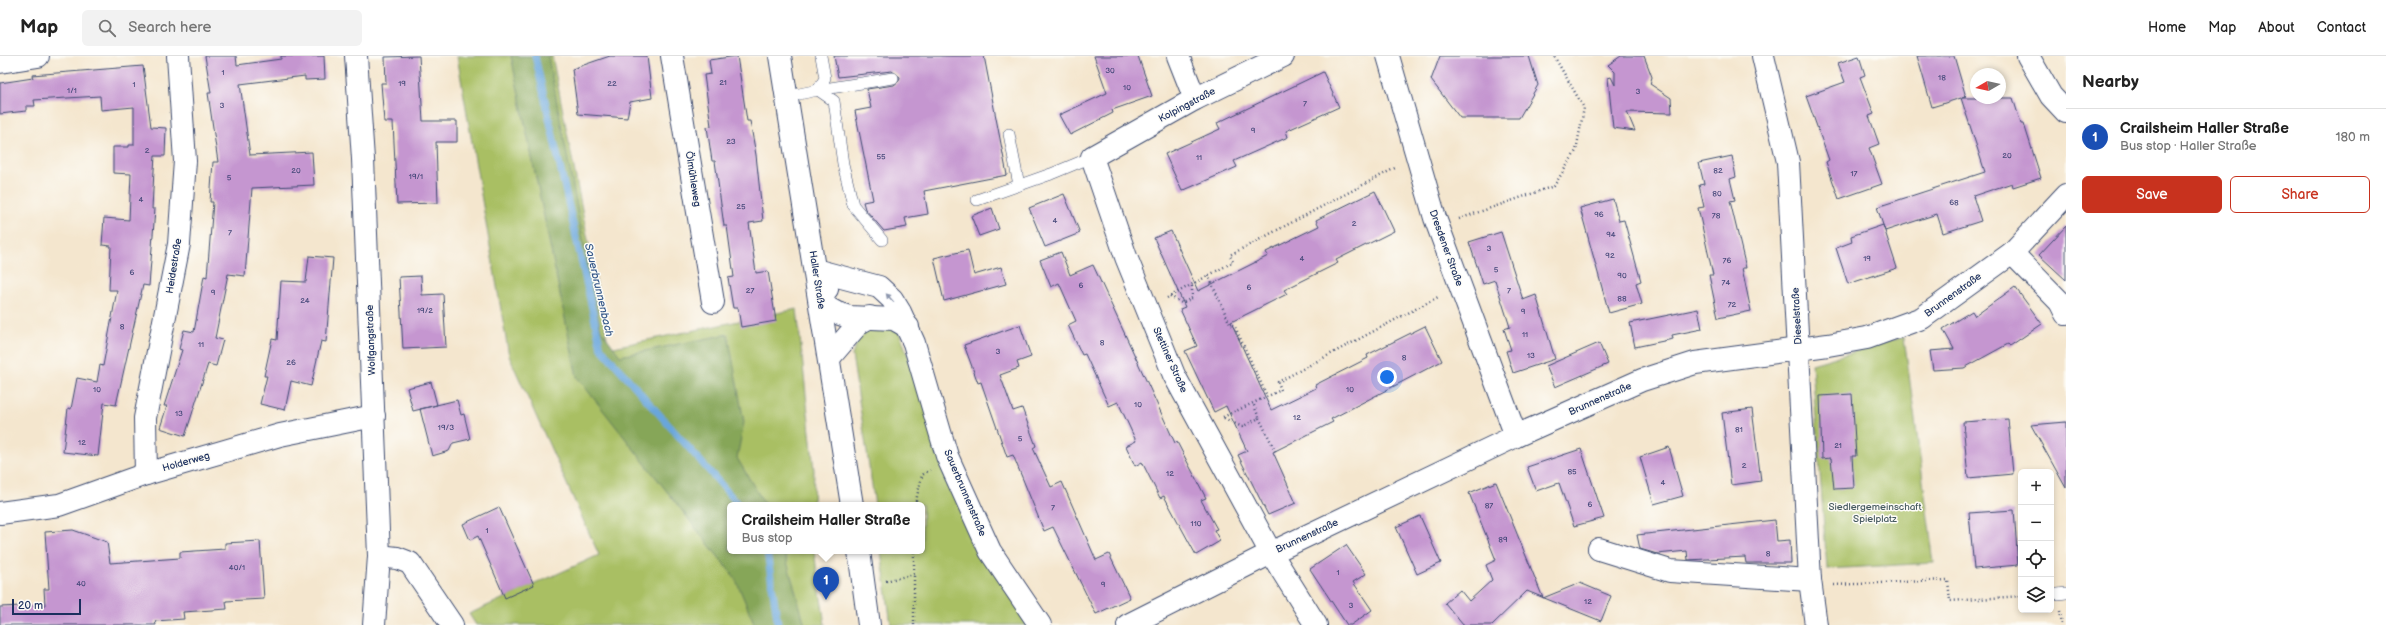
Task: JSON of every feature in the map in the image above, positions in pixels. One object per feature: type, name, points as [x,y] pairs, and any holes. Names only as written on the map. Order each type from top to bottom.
[{"type":"street","points":[[0,62],[38,56]]},
{"type":"street","name":"Heidestraße","points":[[146,474],[145,418],[179,244],[185,161],[178,56]]},
{"type":"street","name":"Wolfgangstraße","points":[[356,56],[363,159],[379,556],[374,625]]},
{"type":"street","name":"Ölmühleweg","points":[[672,56],[713,302]]},
{"type":"street","name":"Haller Straße","points":[[780,56],[785,97],[815,270],[852,502]]},
{"type":"street","points":[[1178,56],[1195,99]]},
{"type":"street","name":"Kolpingstraße","points":[[1092,157],[1195,99],[1283,56]]},
{"type":"street","name":"Dresdener Straße","points":[[1388,56],[1438,226],[1516,436]]},
{"type":"street","name":"Dieselstraße","points":[[1763,56],[1788,162],[1799,348],[1810,580],[1816,625]]},
{"type":"street","points":[[2028,56],[2051,96],[2066,112]]},
{"type":"street","name":"Stettiner Straße","points":[[1092,157],[1126,257],[1174,375],[1271,553],[1316,625]]},
{"type":"street","name":"Brunnenstraße","points":[[1128,625],[1271,553],[1516,436],[1642,380],[1695,363],[1867,338],[1922,318],[2012,253],[2066,195]]},
{"type":"street","points":[[2012,253],[2060,302],[2066,314]]},
{"type":"street","name":"Sauerbrunnenstraße","points":[[815,270],[879,287],[892,299],[908,327],[947,456],[990,551],[1040,625]]},
{"type":"street","name":"Sauerbrunnenstraße","points":[[819,297],[829,288],[841,283],[863,282]]},
{"type":"street","points":[[819,297],[828,308],[837,313],[849,317],[894,319],[908,327]]},
{"type":"street","points":[[829,358],[859,323],[870,317]]},
{"type":"street","name":"Holderweg","points":[[0,513],[58,505],[146,474],[280,435],[374,416]]},
{"type":"street","points":[[1599,549],[1670,571],[1810,580]]},
{"type":"street","points":[[859,554],[869,625]]},
{"type":"street","points":[[379,556],[397,558],[410,563],[452,625]]},
{"type":"lane","points":[[818,90],[825,78],[821,56]]},
{"type":"lane","points":[[785,97],[893,78]]},
{"type":"lane","points":[[818,90],[834,101],[843,164],[853,205],[882,240]]},
{"type":"lane","points":[[1009,134],[1019,185]]},
{"type":"lane","points":[[977,200],[1092,157]]},
{"type":"path","points":[[1438,226],[1554,186],[1576,151],[1584,108],[1554,56]]},
{"type":"path","points":[[1147,308],[1233,262],[1230,255],[1417,156]]},
{"type":"path","points":[[1208,275],[1230,324],[1235,327],[1267,396]]},
{"type":"path","points":[[1170,296],[1182,303],[1192,298],[1192,284]]},
{"type":"path","points":[[1259,418],[1242,427],[1222,417],[1281,390],[1278,382],[1460,285]]},
{"type":"path","points":[[1253,403],[1276,452]]},
{"type":"path","points":[[917,502],[922,475],[947,456]]},
{"type":"path","points":[[914,554],[914,625]]},
{"type":"path","points":[[885,581],[914,574]]},
{"type":"path","points":[[1810,580],[1834,585],[1948,580],[1950,601],[2018,596]]},
{"type":"green space","points":[[457,56],[552,56],[609,348],[797,309],[814,470],[813,502],[727,502],[727,554],[814,554],[825,625],[476,625],[469,614],[599,555],[509,356]]},
{"type":"green space","points":[[511,56],[548,56],[601,330],[620,356],[728,334],[744,422],[737,458],[763,502],[727,502],[727,554],[785,554],[805,625],[755,625],[735,578],[577,377]]},
{"type":"green space","points":[[883,317],[894,319],[947,456],[1040,625],[891,625],[881,554],[925,554],[925,502],[875,502],[852,355],[858,340]]},
{"type":"green space","name":"Siedlergemeinschaft Spielplatz","points":[[1904,337],[1934,563],[1827,569],[1812,364]]},
{"type":"building","points":[[205,56],[236,56],[237,65],[281,59],[281,56],[324,56],[325,79],[305,80],[305,76],[240,84],[250,155],[312,152],[314,185],[252,188],[245,276],[228,274],[215,338],[223,340],[216,366],[208,364],[185,436],[160,428],[167,406],[164,406],[182,350],[179,349],[184,330],[194,332],[204,276],[207,277],[213,202],[210,202],[213,162],[218,162],[208,93],[211,93]]},
{"type":"building","points":[[419,56],[423,121],[457,121],[457,142],[436,142],[438,203],[397,204],[393,122],[384,122],[381,83],[386,83],[385,57]]},
{"type":"building","points":[[610,56],[647,56],[652,98],[630,102],[627,118],[578,114],[572,69]]},
{"type":"building","points":[[737,56],[747,121],[750,121],[756,155],[763,221],[749,223],[756,273],[768,271],[776,321],[741,327],[738,308],[733,308],[728,278],[734,277],[727,226],[724,226],[715,161],[712,161],[707,127],[711,126],[704,75],[711,74],[709,60]]},
{"type":"building","points":[[834,56],[984,56],[1007,175],[924,191],[928,214],[905,218],[907,227],[884,231],[865,209],[863,202],[873,200],[855,111],[871,108],[867,89],[894,85],[899,81],[900,77],[892,71],[838,77]]},
{"type":"building","points":[[1094,56],[1138,56],[1152,96],[1112,110],[1113,113],[1070,135],[1059,115],[1107,93]]},
{"type":"building","points":[[1440,56],[1529,56],[1538,85],[1519,118],[1460,118],[1431,80]]},
{"type":"building","points":[[1621,56],[1644,56],[1652,77],[1650,84],[1671,98],[1672,113],[1627,112],[1635,131],[1613,128],[1608,78],[1611,77],[1615,85],[1615,72],[1608,65]]},
{"type":"building","points":[[1859,56],[1865,75],[1860,77],[1874,114],[1869,116],[1879,144],[1869,148],[1882,184],[1839,199],[1826,162],[1829,160],[1806,96],[1845,82],[1838,63]]},
{"type":"building","points":[[1917,56],[1954,56],[1966,97],[1962,98],[1970,98],[1970,104],[2006,104],[2006,98],[2013,98],[2021,124],[2024,124],[2041,178],[2013,187],[2012,183],[1973,196],[1981,221],[1943,233],[1937,214],[1885,231],[1877,207],[1985,172],[1961,98],[1932,107]]},
{"type":"building","points":[[143,66],[151,127],[166,128],[165,156],[155,156],[152,209],[155,209],[149,286],[143,285],[116,405],[104,403],[98,456],[63,452],[68,408],[71,409],[77,378],[97,382],[100,365],[103,366],[117,290],[109,290],[111,246],[102,245],[104,218],[129,220],[131,174],[113,173],[113,147],[129,147],[129,145],[134,145],[134,107],[101,110],[100,96],[34,100],[35,106],[26,106],[26,111],[0,114],[0,83],[33,78],[32,75]]},
{"type":"building","points":[[1323,72],[1339,107],[1286,131],[1288,137],[1234,161],[1237,167],[1182,191],[1165,154],[1220,129],[1217,123]]},
{"type":"building","points":[[1732,156],[1736,177],[1730,179],[1735,200],[1730,201],[1746,268],[1742,268],[1751,311],[1718,318],[1709,275],[1713,275],[1698,208],[1704,207],[1699,185],[1704,184],[1699,163]]},
{"type":"building","points":[[1375,191],[1394,231],[1336,260],[1338,263],[1284,290],[1287,294],[1231,322],[1271,410],[1316,388],[1315,385],[1368,358],[1367,355],[1425,326],[1442,361],[1331,419],[1333,422],[1273,452],[1296,503],[1268,515],[1238,455],[1247,451],[1226,406],[1214,412],[1185,351],[1197,346],[1180,309],[1185,307],[1154,238],[1171,231],[1198,291],[1268,256],[1266,252],[1319,226],[1316,220]]},
{"type":"building","points":[[1064,194],[1080,233],[1045,247],[1029,208]]},
{"type":"building","points":[[1613,199],[1619,221],[1624,220],[1641,281],[1636,283],[1642,304],[1609,313],[1580,208]]},
{"type":"building","points":[[992,208],[999,229],[979,236],[971,216]]},
{"type":"building","points":[[1883,225],[1897,268],[1848,284],[1836,248],[1852,242],[1851,236]]},
{"type":"building","points":[[2066,226],[2066,280],[2039,255]]},
{"type":"building","points":[[1501,232],[1523,300],[1536,295],[1555,359],[1513,373],[1506,351],[1511,350],[1504,329],[1510,327],[1495,280],[1483,284],[1469,242]]},
{"type":"building","points":[[968,250],[974,275],[1001,267],[1006,284],[944,301],[934,258]]},
{"type":"building","points":[[1061,252],[1070,275],[1093,265],[1175,443],[1177,442],[1206,498],[1201,500],[1217,529],[1214,530],[1220,541],[1196,555],[1164,496],[1160,498],[1142,462],[1135,466],[1126,446],[1136,441],[1118,402],[1109,406],[1085,354],[1082,355],[1068,325],[1076,321],[1059,283],[1051,287],[1040,260]]},
{"type":"building","points":[[309,256],[333,258],[326,342],[321,341],[311,386],[291,381],[285,410],[260,404],[267,376],[264,376],[272,339],[277,340],[281,281],[306,282]]},
{"type":"building","points":[[421,276],[422,295],[443,294],[446,347],[403,349],[399,277]]},
{"type":"building","points":[[2015,287],[2042,324],[2010,346],[2008,344],[1964,368],[1933,370],[1930,351],[1954,349],[1943,329],[1972,311],[1975,316]]},
{"type":"building","points":[[1698,309],[1702,329],[1672,335],[1673,339],[1635,347],[1630,323]]},
{"type":"building","points":[[1020,325],[1031,357],[1017,362],[1019,368],[1000,375],[1013,411],[1022,408],[1036,446],[1033,448],[1051,487],[1062,482],[1096,560],[1109,554],[1130,598],[1096,614],[1053,527],[1044,531],[1013,455],[1007,457],[981,382],[978,383],[964,345]]},
{"type":"building","points":[[1599,343],[1608,364],[1555,387],[1546,366]]},
{"type":"building","points":[[431,382],[437,405],[413,411],[407,388]]},
{"type":"building","points":[[1852,394],[1856,456],[1852,456],[1854,488],[1834,489],[1831,458],[1822,459],[1820,396]]},
{"type":"building","points":[[457,400],[461,415],[464,414],[470,439],[453,443],[449,451],[432,456],[420,409]]},
{"type":"building","points":[[1752,409],[1761,481],[1731,485],[1722,413]]},
{"type":"building","points":[[2008,419],[2013,474],[1968,478],[1963,422]]},
{"type":"building","points":[[2066,422],[2066,488],[2031,425]]},
{"type":"building","points":[[1669,447],[1683,496],[1654,504],[1640,457]]},
{"type":"building","points":[[1581,449],[1604,518],[1574,526],[1559,483],[1536,491],[1527,467]]},
{"type":"building","points":[[1496,482],[1543,597],[1527,591],[1492,625],[1463,625],[1445,603],[1460,590],[1469,601],[1492,580],[1486,565],[1496,560],[1469,493]]},
{"type":"building","points":[[499,507],[534,585],[505,598],[478,536],[470,540],[463,524]]},
{"type":"building","points":[[2014,510],[2018,565],[1974,569],[1969,513]]},
{"type":"building","points":[[1420,516],[1441,563],[1417,574],[1396,527]]},
{"type":"building","points":[[1775,520],[1777,541],[1790,540],[1791,563],[1746,563],[1745,557],[1688,560],[1687,551],[1657,554],[1640,549],[1637,535]]},
{"type":"building","points":[[73,530],[107,542],[110,563],[180,558],[180,552],[225,549],[225,543],[260,541],[264,599],[226,601],[227,609],[183,612],[184,619],[155,621],[156,625],[0,625],[0,607],[45,605],[44,589],[49,589],[45,532]]},
{"type":"building","points":[[1346,545],[1366,574],[1353,582],[1372,610],[1351,625],[1347,625],[1310,569]]},
{"type":"building","points":[[1580,583],[1611,596],[1601,621],[1544,598]]},
{"type":"waterway","name":"Sauerbrunnenbach","points":[[535,56],[601,348],[736,502]]},
{"type":"waterway","name":"Sauerbrunnenbach","points":[[767,554],[778,625]]},
{"type":"place","name":"Crailsheim Haller Straße","points":[[826,600]]}]
